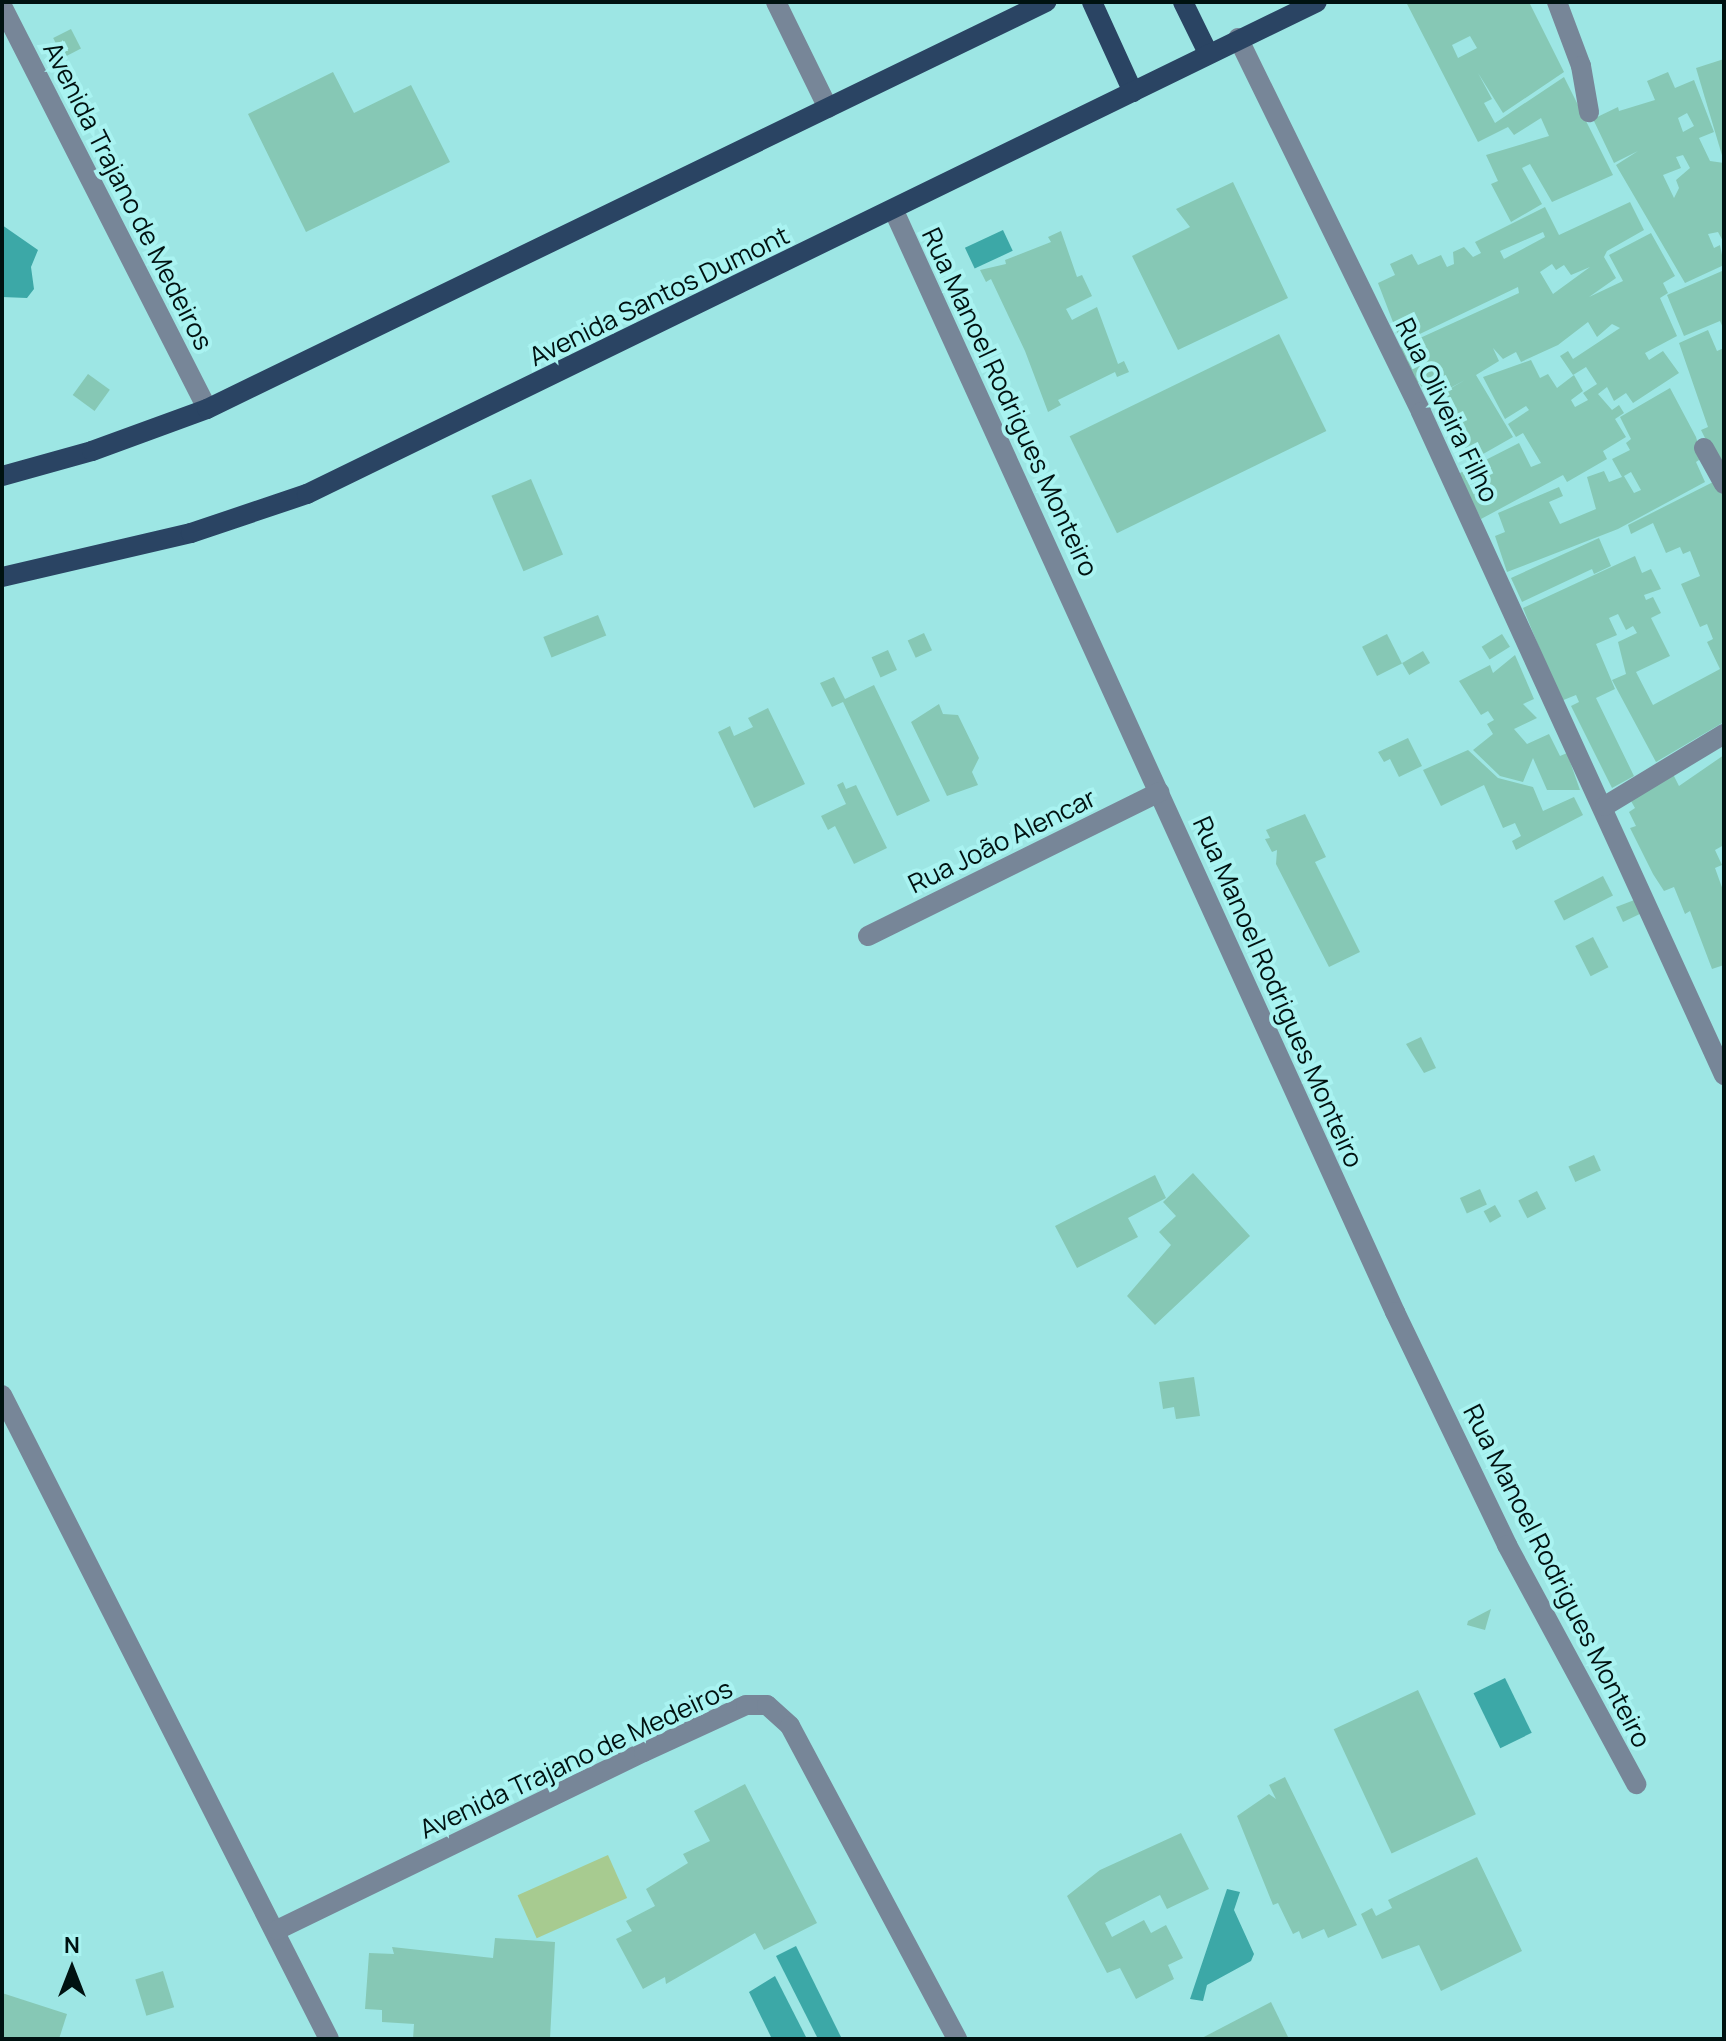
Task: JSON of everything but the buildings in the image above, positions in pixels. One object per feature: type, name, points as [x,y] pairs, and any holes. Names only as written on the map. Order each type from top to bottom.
[{"type":"main road","points":[[2,476],[92,451],[207,409],[1046,2]]},
{"type":"main road","points":[[1092,2],[1133,92]]},
{"type":"main road","points":[[1183,2],[1208,53]]},
{"type":"main road","name":"Avenida Santos Dumont","points":[[2,577],[177,537],[307,494],[894,211],[1238,38],[1317,2]]},
{"type":"street","points":[[776,2],[828,108]]},
{"type":"street","points":[[1557,2],[1581,66],[1589,112]]},
{"type":"street","name":"Avenida Trajano de Medeiros","points":[[2,6],[207,409]]},
{"type":"street","name":"Rua Oliveira Filho","points":[[1238,38],[1421,412],[1605,806],[1724,1075]]},
{"type":"street","name":"Rua Manoel Rodrigues Monteiro","points":[[894,211],[1460,1449],[1636,1784]]},
{"type":"street","points":[[1704,448],[1724,484]]},
{"type":"street","points":[[1605,806],[1724,734]]},
{"type":"street","name":"Rua João Alencar","points":[[868,936],[1159,792]]},
{"type":"street","points":[[2,1395],[277,1930],[329,2039]]},
{"type":"street","name":"Avenida Trajano de Medeiros","points":[[277,1930],[746,1705],[767,1705],[790,1726],[957,2039]]},
{"type":"green space","points":[[608,1855],[627,1898],[537,1938],[518,1895]]},
{"type":"water","points":[[2,225],[38,250],[31,267],[34,289],[27,298],[2,297]]},
{"type":"water","points":[[1003,230],[1013,251],[975,269],[965,248]]},
{"type":"water","points":[[1505,1678],[1532,1733],[1500,1748],[1474,1693]]},
{"type":"water","points":[[1227,1889],[1240,1892],[1234,1910],[1254,1954],[1251,1961],[1207,1985],[1203,2001],[1190,1999]]},
{"type":"water","points":[[796,1946],[842,2039],[818,2039],[776,1956]]},
{"type":"water","points":[[775,1976],[807,2039],[772,2039],[749,1992]]}]
